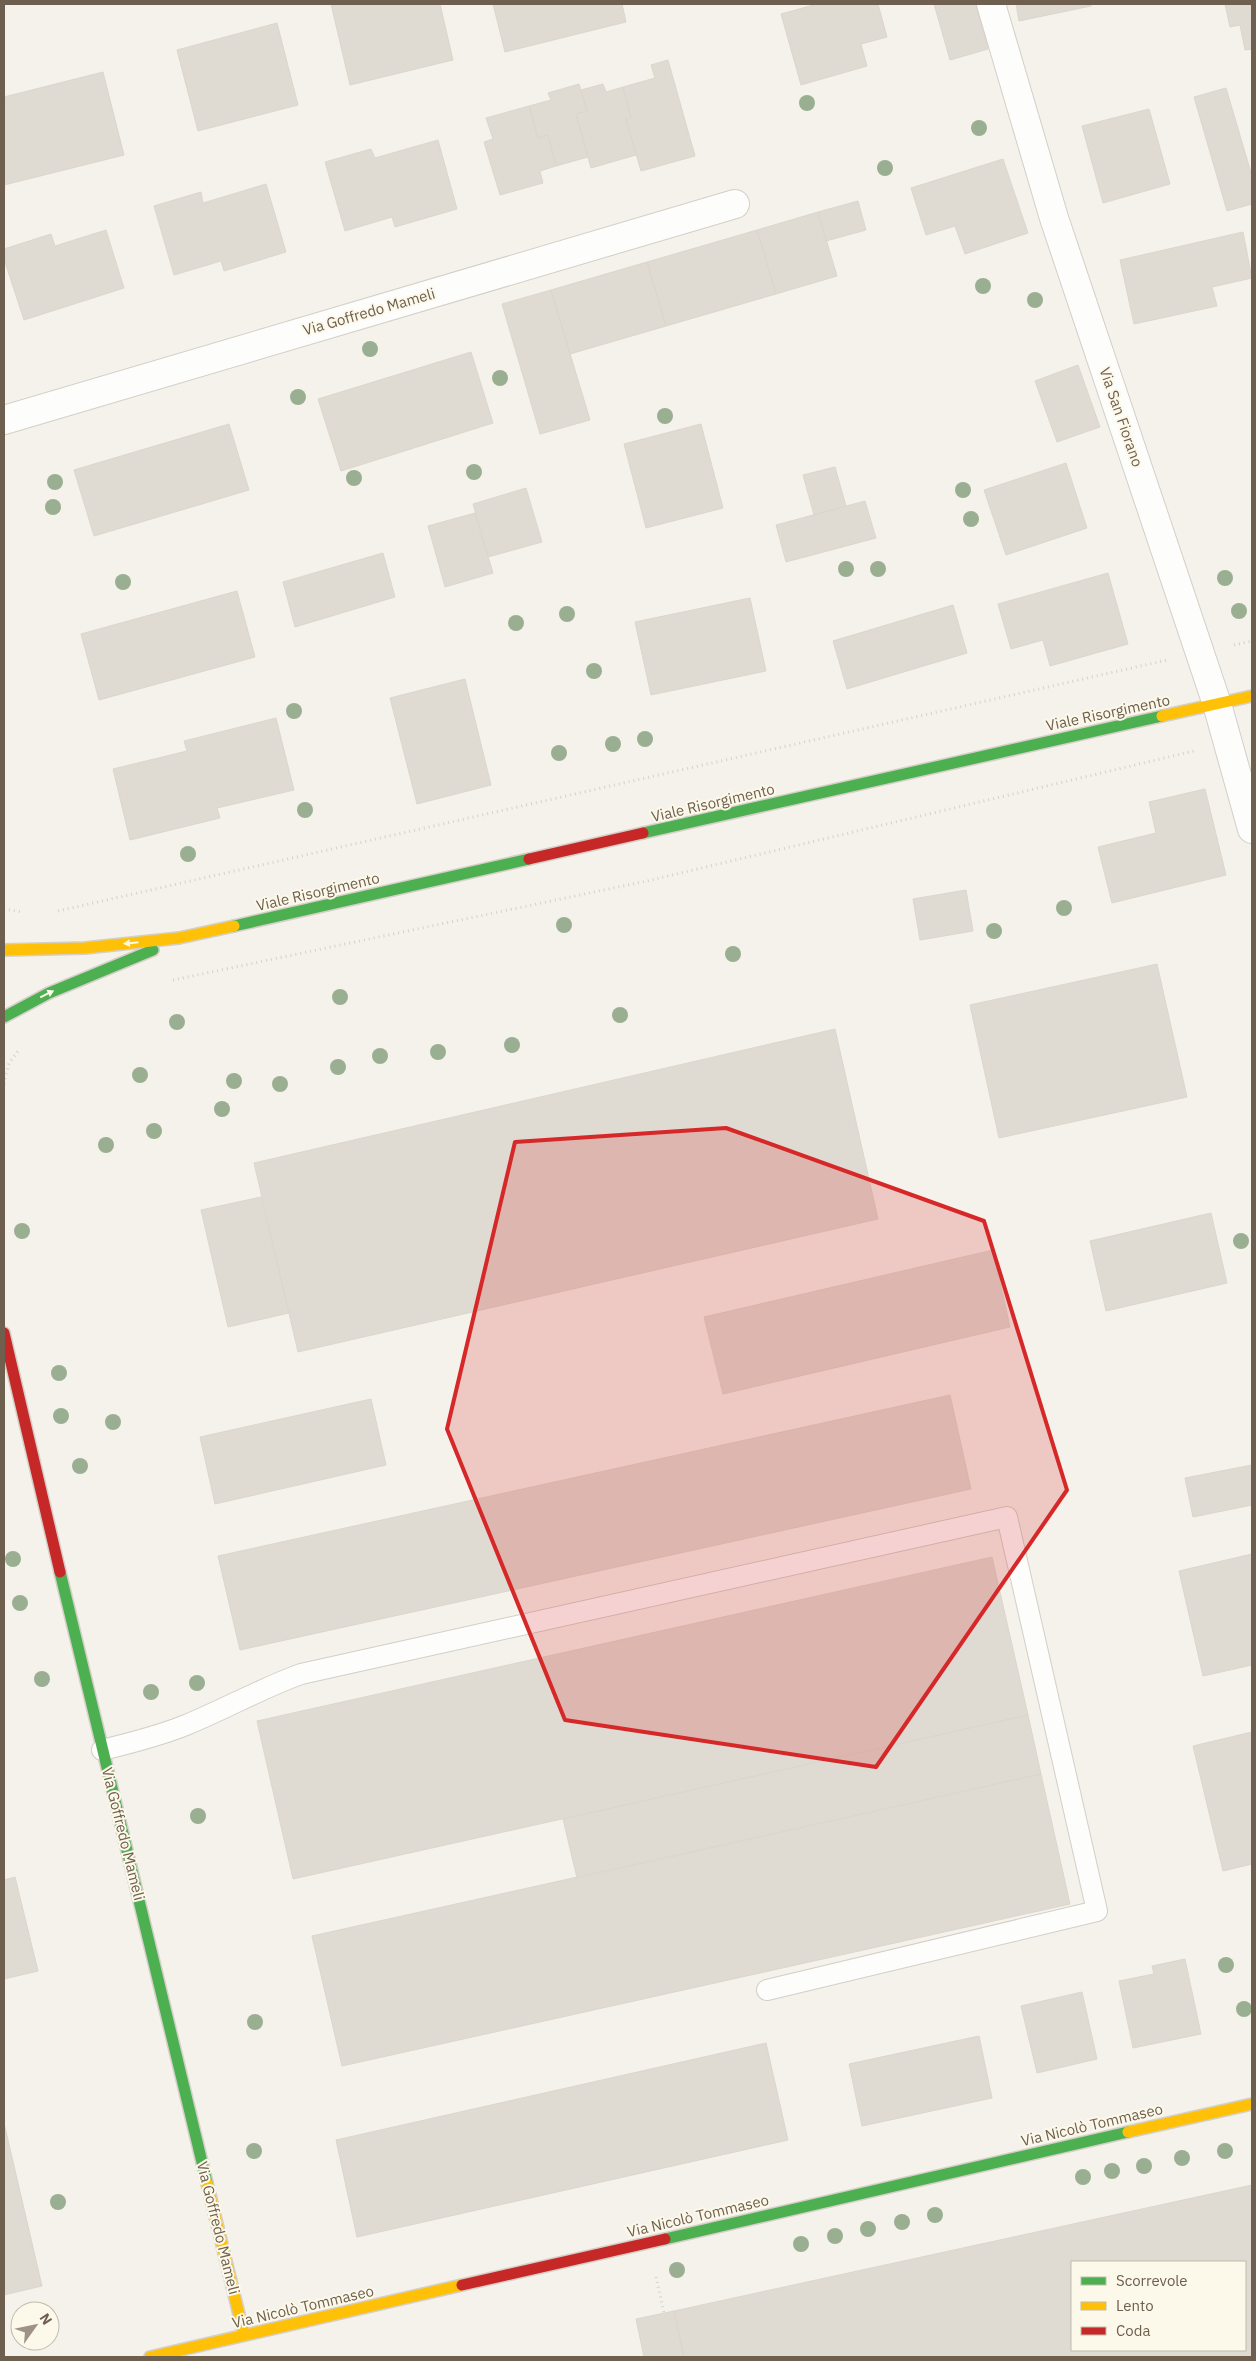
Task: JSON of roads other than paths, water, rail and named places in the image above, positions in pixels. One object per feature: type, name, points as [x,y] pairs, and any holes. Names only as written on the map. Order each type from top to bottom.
[{"type":"street","name":"Via San Fiorano","points":[[992,4],[1054,218],[1217,704],[1252,829]]},
{"type":"street","name":"Via Goffredo Mameli","points":[[4,420],[734,204]]},
{"type":"street","name":"Viale Risorgimento","points":[[4,950],[84,948],[180,938],[1252,696]]},
{"type":"street","name":"Viale Risorgimento","points":[[4,1017],[48,993],[180,938]]},
{"type":"street","name":"Via Goffredo Mameli","points":[[4,1333],[102,1750],[244,2336]]},
{"type":"street","name":"Via Nicolò Tommaseo","points":[[150,2357],[1252,2104]]},
{"type":"lane","points":[[102,1750],[151,1738],[186,1725],[278,1682],[301,1674],[1007,1517],[1098,1911],[767,1990]]}]
